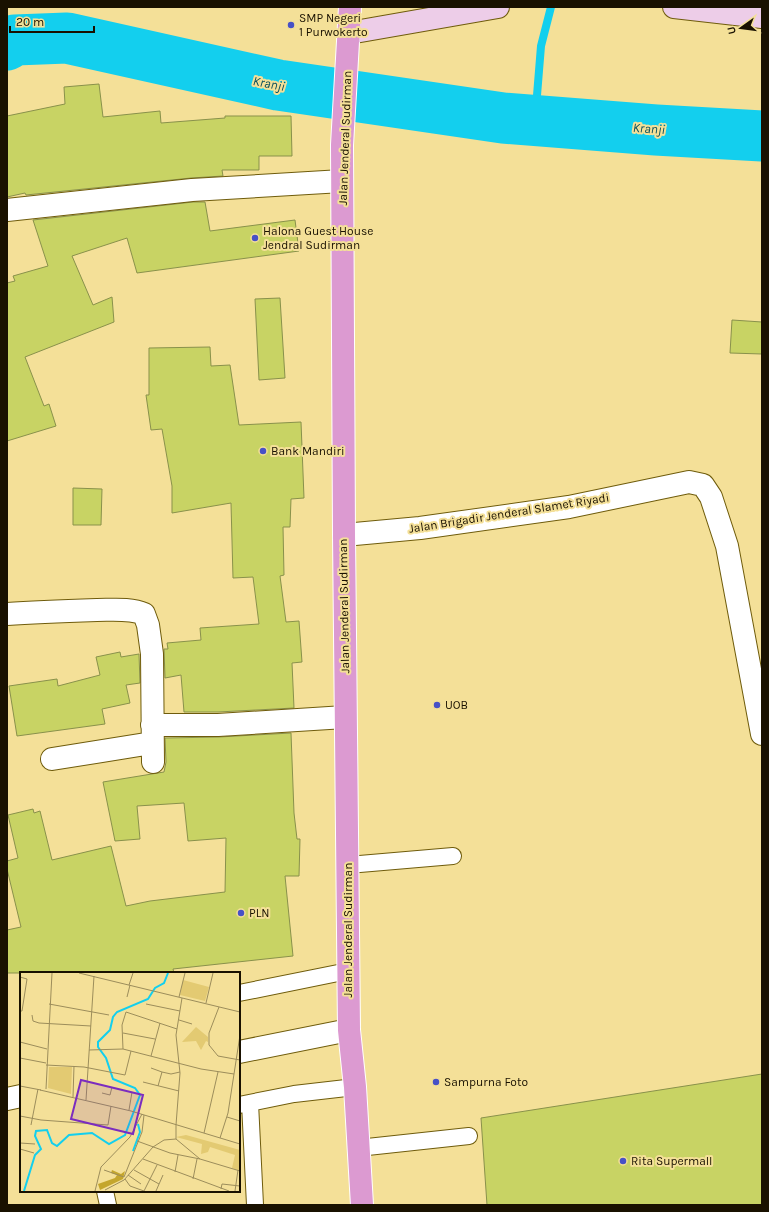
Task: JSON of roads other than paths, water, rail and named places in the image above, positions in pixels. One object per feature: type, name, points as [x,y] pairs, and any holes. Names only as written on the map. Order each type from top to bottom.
[{"type":"main road","name":"Jalan Jenderal Sudirman","points":[[350,7],[342,145],[348,1030],[354,1087],[362,1205]]},
{"type":"main road","points":[[348,42],[498,7]]},
{"type":"main road","points":[[674,7],[762,17]]},
{"type":"street","points":[[7,210],[192,190],[342,181]]},
{"type":"street","name":"Jalan Brigadir Jenderal Slamet Riyadi","points":[[344,535],[420,528],[568,507],[688,482],[703,485],[710,497],[727,546],[762,734]]},
{"type":"street","points":[[7,614],[116,610],[139,612],[144,614],[148,625],[152,654],[152,743]]},
{"type":"street","points":[[52,759],[152,743],[218,725],[346,717]]},
{"type":"street","points":[[240,1052],[348,1030]]},
{"type":"street","points":[[7,1099],[20,1096]]},
{"type":"lane","points":[[348,865],[453,856]]},
{"type":"lane","points":[[240,993],[348,970]]},
{"type":"lane","points":[[255,1205],[244,1104],[294,1094],[354,1087]]},
{"type":"lane","points":[[358,1148],[469,1136]]},
{"type":"lane","points":[[104,1192],[108,1205]]},
{"type":"waterway","name":"Kranji","points":[[535,120],[541,46],[551,7]]},
{"type":"waterway","name":"Kranji","points":[[7,45],[15,40],[67,38],[278,85],[503,118],[656,130],[762,136]]},
{"type":"place","name":"SMP Negeri 1 Purwokerto","points":[[291,25]]},
{"type":"place","name":"Halona Guest House Jendral Sudirman","points":[[255,238]]},
{"type":"place","name":"Bank Mandiri","points":[[263,451]]},
{"type":"place","name":"UOB","points":[[437,705]]},
{"type":"place","name":"PLN","points":[[241,913]]},
{"type":"place","name":"Sampurna Foto","points":[[436,1082]]},
{"type":"place","name":"Rita Supermall","points":[[623,1161]]}]
